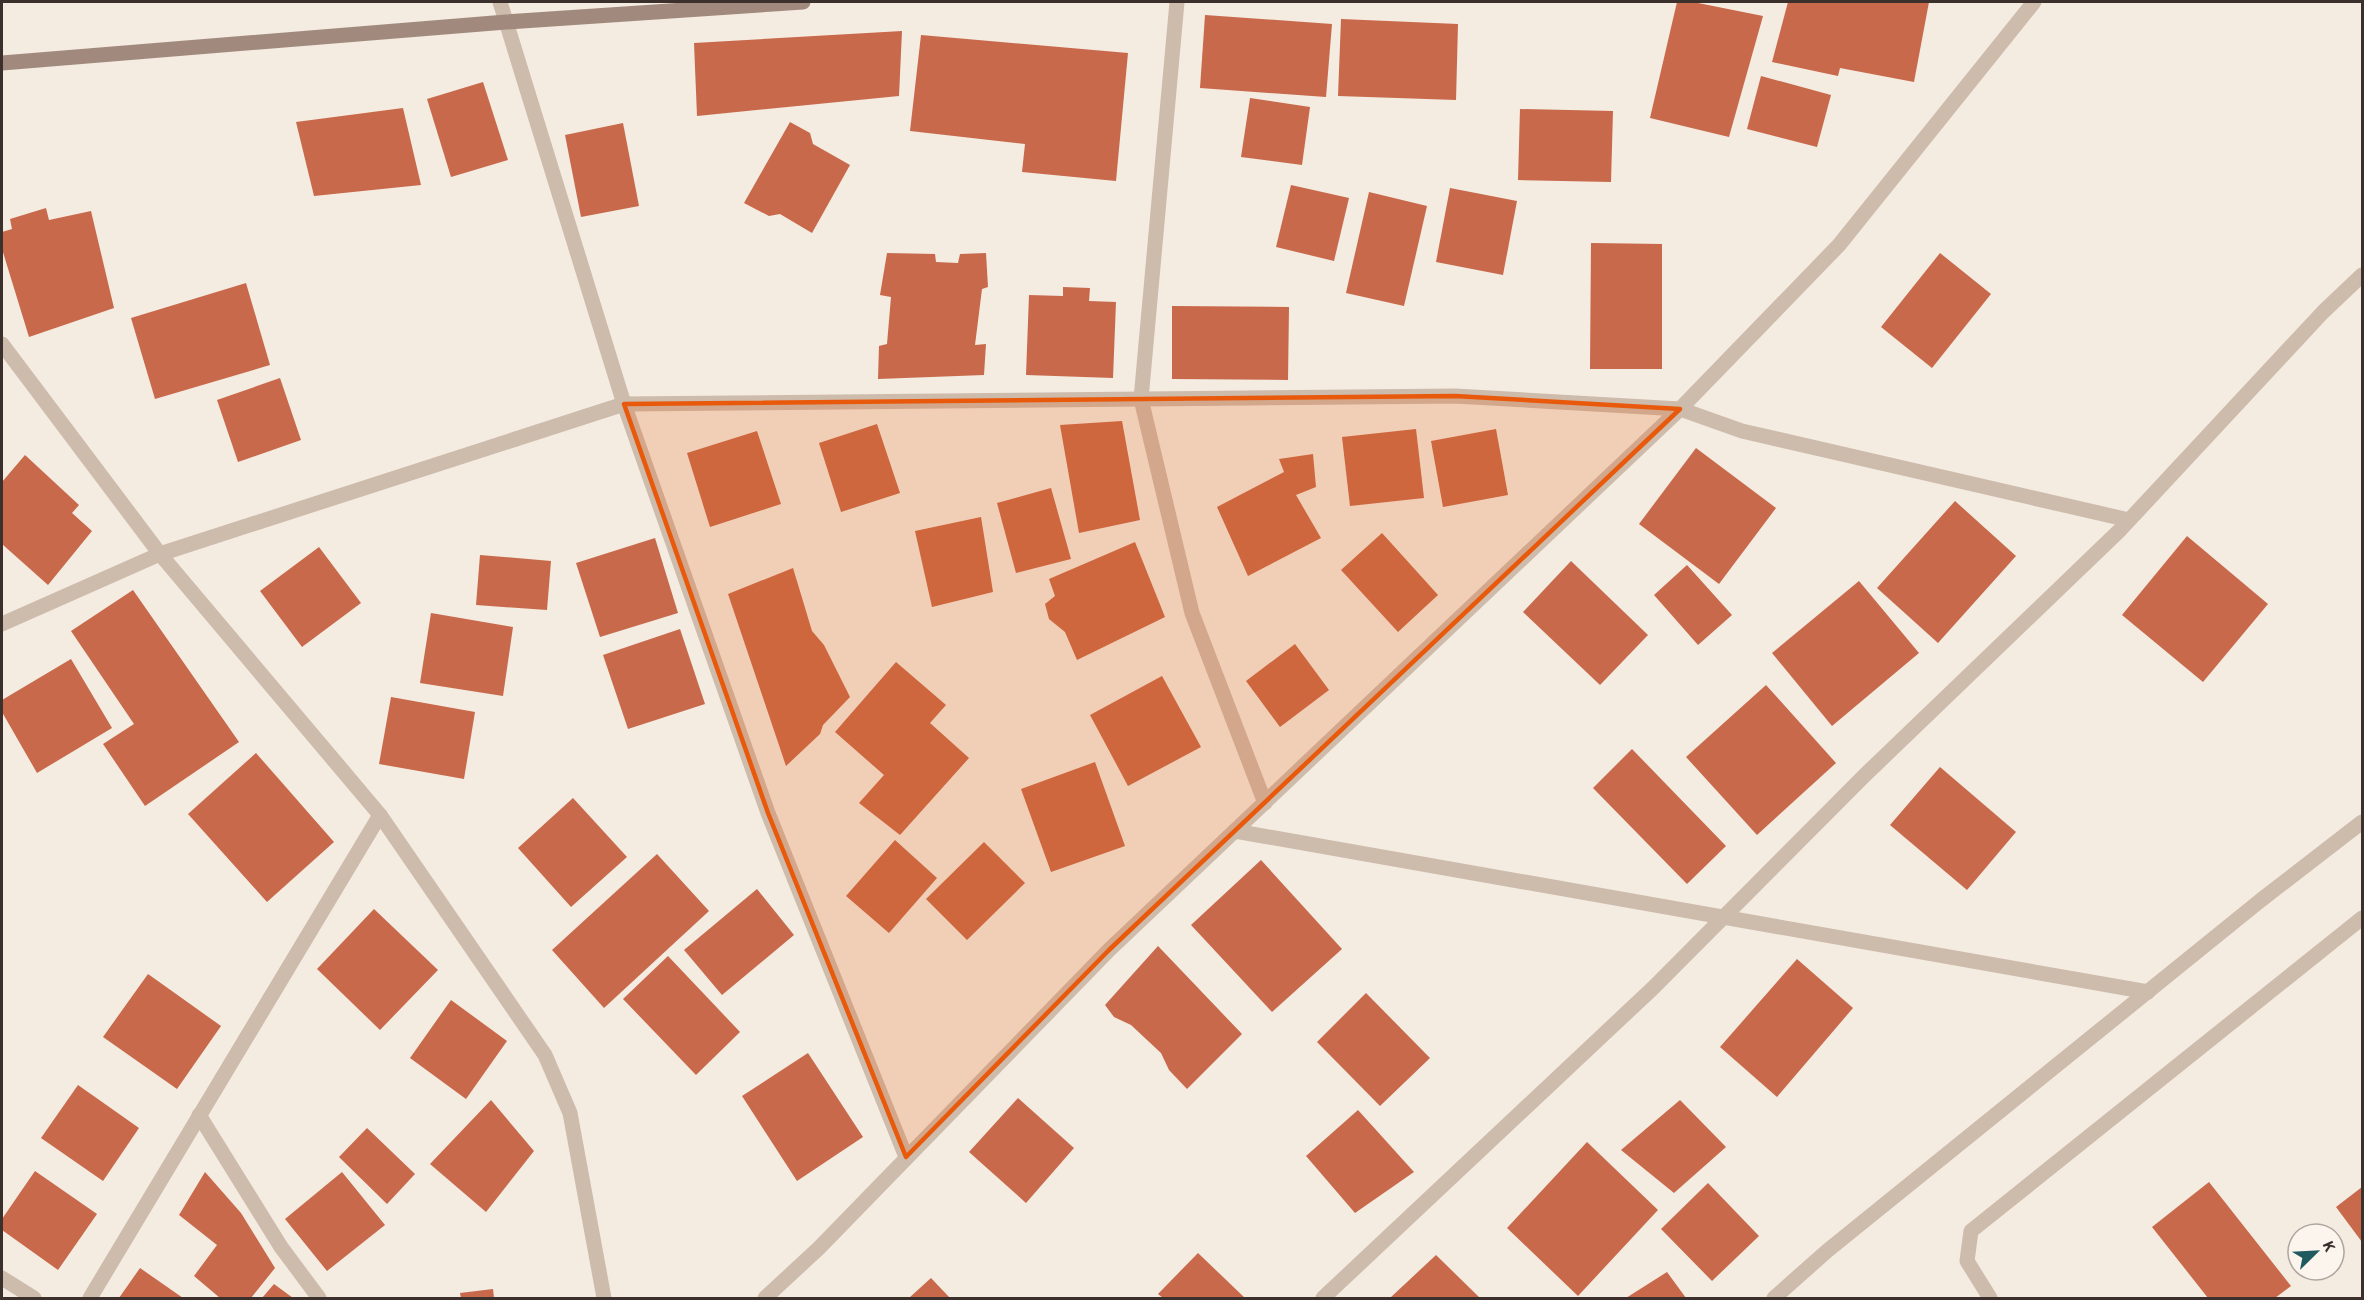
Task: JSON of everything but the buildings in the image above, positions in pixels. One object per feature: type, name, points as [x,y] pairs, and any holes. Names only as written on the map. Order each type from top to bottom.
[{"type":"street","points":[[500,2],[624,404],[768,813],[906,1157]]},
{"type":"street","points":[[2,63],[506,22],[803,2]]},
{"type":"street","points":[[1177,2],[1141,399],[1192,613],[1265,802]]},
{"type":"street","points":[[765,1299],[819,1248],[1109,950],[1680,409],[1839,245],[2034,2]]},
{"type":"street","points":[[1323,1299],[1653,988],[1865,775],[2129,520],[2323,312],[2362,275]]},
{"type":"street","points":[[2,344],[160,554],[380,815],[544,1054],[570,1113],[604,1299]]},
{"type":"street","points":[[2,624],[160,554],[624,404],[1455,396],[1680,409],[1742,431],[2129,520]]},
{"type":"street","points":[[90,1299],[380,815]]},
{"type":"street","points":[[1774,1299],[1827,1251],[2261,900],[2362,822]]},
{"type":"street","points":[[1235,831],[2148,992]]},
{"type":"street","points":[[1990,1299],[1967,1261],[1971,1231],[2362,918]]},
{"type":"street","points":[[199,1115],[282,1247],[319,1299]]},
{"type":"street","points":[[2,1278],[34,1299]]},
{"type":"highlighted area","points":[[1455,396],[1680,409],[1109,950],[906,1157],[768,813],[624,404]]}]
